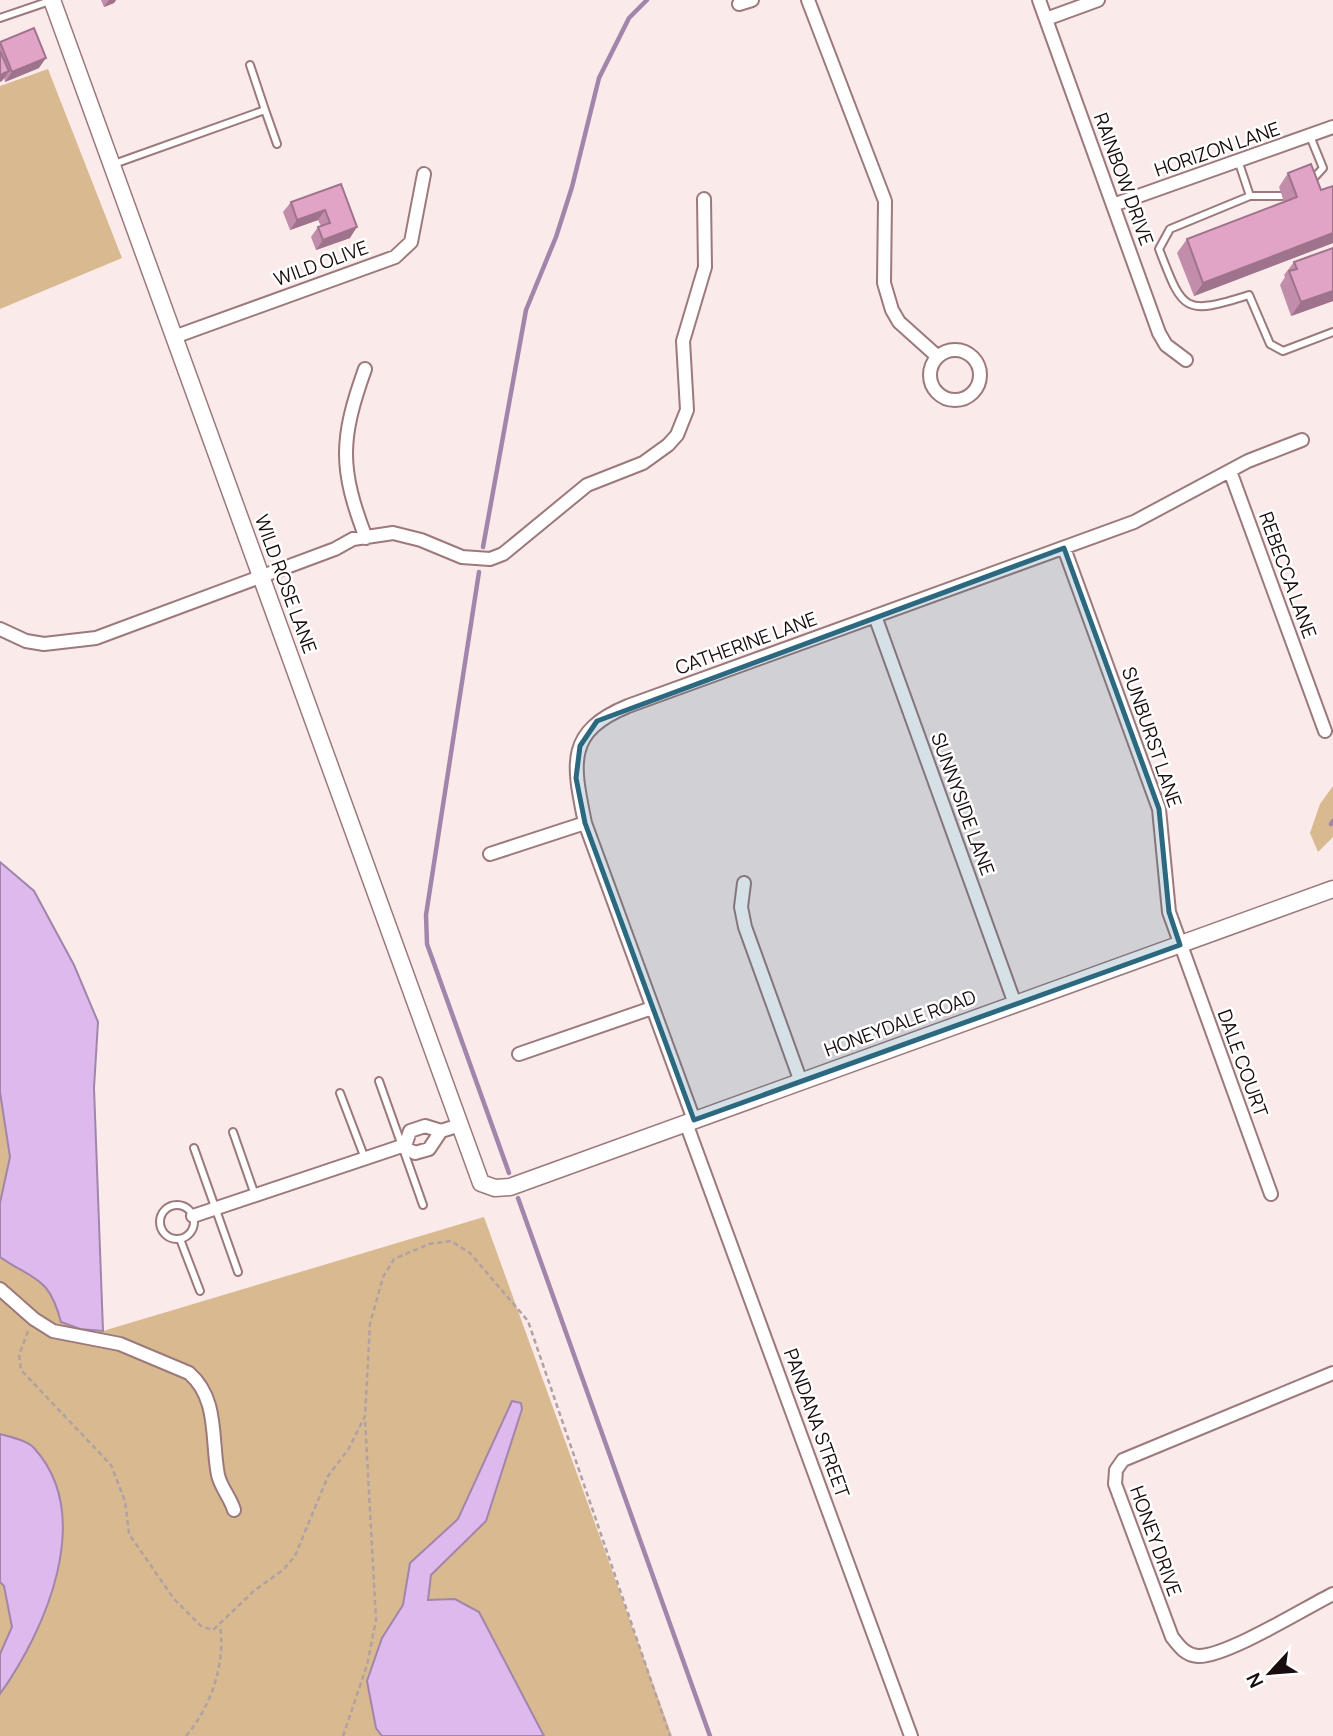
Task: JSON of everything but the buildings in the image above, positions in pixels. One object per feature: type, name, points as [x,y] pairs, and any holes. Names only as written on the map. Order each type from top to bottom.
[{"type":"street","name":"WILD ROSE LANE","points":[[52,0],[481,1183]]},
{"type":"street","points":[[739,4],[752,0]]},
{"type":"street","points":[[808,0],[885,201],[884,283],[892,310],[899,322],[937,357]]},
{"type":"street","name":"RAINBOW DRIVE","points":[[1039,0],[1159,332],[1166,345],[1186,360]]},
{"type":"street","points":[[1046,19],[1098,0]]},
{"type":"street","name":"HORIZON LANE","points":[[1113,205],[1239,163],[1333,127]]},
{"type":"street","name":"WILD OLIVE","points":[[174,337],[395,257],[411,242],[425,174]]},
{"type":"street","points":[[0,629],[26,642],[44,644],[96,638],[353,539],[400,534],[463,557],[490,559],[513,547],[575,493],[643,463],[677,435],[687,410],[683,341],[705,267],[704,199]]},
{"type":"street","points":[[952,350],[968,353],[974,358],[980,373],[977,388],[956,401],[947,399],[934,389],[930,372],[937,357],[952,350]]},
{"type":"street","points":[[365,369],[349,418],[344,466],[366,537]]},
{"type":"street","name":"CATHERINE LANE","points":[[690,1122],[585,823],[576,778],[577,762],[586,732],[597,721],[628,706],[1155,513],[1230,471],[1303,440]]},
{"type":"street","name":"REBECCA LANE","points":[[1230,471],[1325,731]]},
{"type":"street","name":"SUNBURST LANE","points":[[1063,548],[1159,809],[1169,912],[1180,945]]},
{"type":"street","name":"SUNNYSIDE LANE","points":[[875,617],[1015,1004]]},
{"type":"street","points":[[490,855],[585,823]]},
{"type":"street","points":[[744,883],[741,907],[745,927],[800,1082]]},
{"type":"street","name":"HONEYDALE ROAD","points":[[481,1183],[495,1188],[510,1187],[1333,889]]},
{"type":"street","name":"DALE COURT","points":[[1180,945],[1271,1194]]},
{"type":"street","points":[[519,1054],[652,1008]]},
{"type":"street","name":"PANDANA STREET","points":[[690,1122],[911,1736]]},
{"type":"street","points":[[404,1146],[410,1131],[425,1126],[441,1131],[460,1125]]},
{"type":"street","points":[[193,1216],[365,1156],[404,1146],[415,1153],[429,1149],[441,1131]]},
{"type":"street","points":[[0,1289],[34,1319],[65,1335],[120,1345],[189,1373],[198,1381],[211,1409],[219,1479],[234,1510]]},
{"type":"street","name":"HONEY DRIVE","points":[[1333,1373],[1123,1460],[1116,1470],[1115,1484],[1172,1637],[1180,1648],[1190,1654],[1208,1655],[1236,1644],[1333,1594]]},
{"type":"lane","points":[[0,18],[52,0]]},
{"type":"lane","points":[[250,65],[277,144]]},
{"type":"lane","points":[[112,165],[265,110]]},
{"type":"lane","points":[[1310,136],[1324,168]]},
{"type":"lane","points":[[1239,163],[1251,196]]},
{"type":"lane","points":[[1305,188],[1324,168],[1333,164]]},
{"type":"lane","points":[[1282,197],[1251,196],[1170,229],[1159,249],[1177,295],[1187,303],[1210,307],[1249,295],[1270,344],[1283,351],[1333,332]]},
{"type":"lane","points":[[379,1081],[404,1146],[422,1205]]},
{"type":"lane","points":[[340,1093],[365,1156]]},
{"type":"lane","points":[[233,1132],[255,1195]]},
{"type":"lane","points":[[194,1148],[238,1272]]},
{"type":"lane","points":[[180,1239],[190,1233],[193,1216],[182,1205],[171,1205],[162,1212],[159,1223],[164,1233],[180,1239],[200,1292]]},
{"type":"path","points":[[343,1736],[367,1665],[376,1620],[365,1416],[370,1324],[383,1276],[394,1259],[429,1244],[452,1241],[470,1253],[528,1321],[670,1736]]},
{"type":"path","points":[[34,1319],[19,1355],[21,1370],[111,1465],[125,1502],[129,1534],[174,1599],[201,1626],[213,1630],[255,1590],[283,1570],[295,1556],[328,1476],[348,1450],[365,1416]]},
{"type":"path","points":[[186,1736],[209,1698],[220,1665],[220,1625]]},
{"type":"highlighted area","points":[[1064,548],[1159,809],[1169,912],[1180,945],[694,1120],[585,823],[576,778],[580,746],[597,721]]},
{"type":"shaded area","points":[[48,69],[122,258],[0,309],[0,86]]},
{"type":"shaded area","points":[[1333,786],[1333,837],[1318,852],[1310,833],[1320,804]]},
{"type":"shaded area","points":[[0,862],[34,891],[74,965],[98,1022],[94,1088],[103,1331],[484,1217],[672,1736],[0,1736]]},
{"type":"shaded area","points":[[0,862],[34,891],[74,965],[98,1022],[94,1088],[103,1331],[80,1329],[61,1322],[46,1288],[32,1276],[0,1257],[0,1203],[10,1157],[0,1092]]},
{"type":"shaded area","points":[[512,1401],[521,1403],[522,1409],[486,1521],[431,1575],[428,1600],[455,1599],[479,1612],[544,1736],[382,1736],[376,1728],[367,1681],[382,1638],[403,1605],[410,1563],[458,1519]]},
{"type":"shaded area","points":[[0,1434],[31,1445],[52,1476],[61,1506],[62,1539],[57,1573],[47,1606],[33,1639],[0,1694],[0,1654],[12,1627],[4,1586],[0,1582]]},
{"type":"waterway","points":[[483,547],[526,310],[556,237],[572,187],[599,78],[629,18],[647,0]]},
{"type":"waterway","points":[[479,572],[426,915],[427,944],[509,1173]]},
{"type":"waterway","points":[[518,1198],[710,1736]]}]
